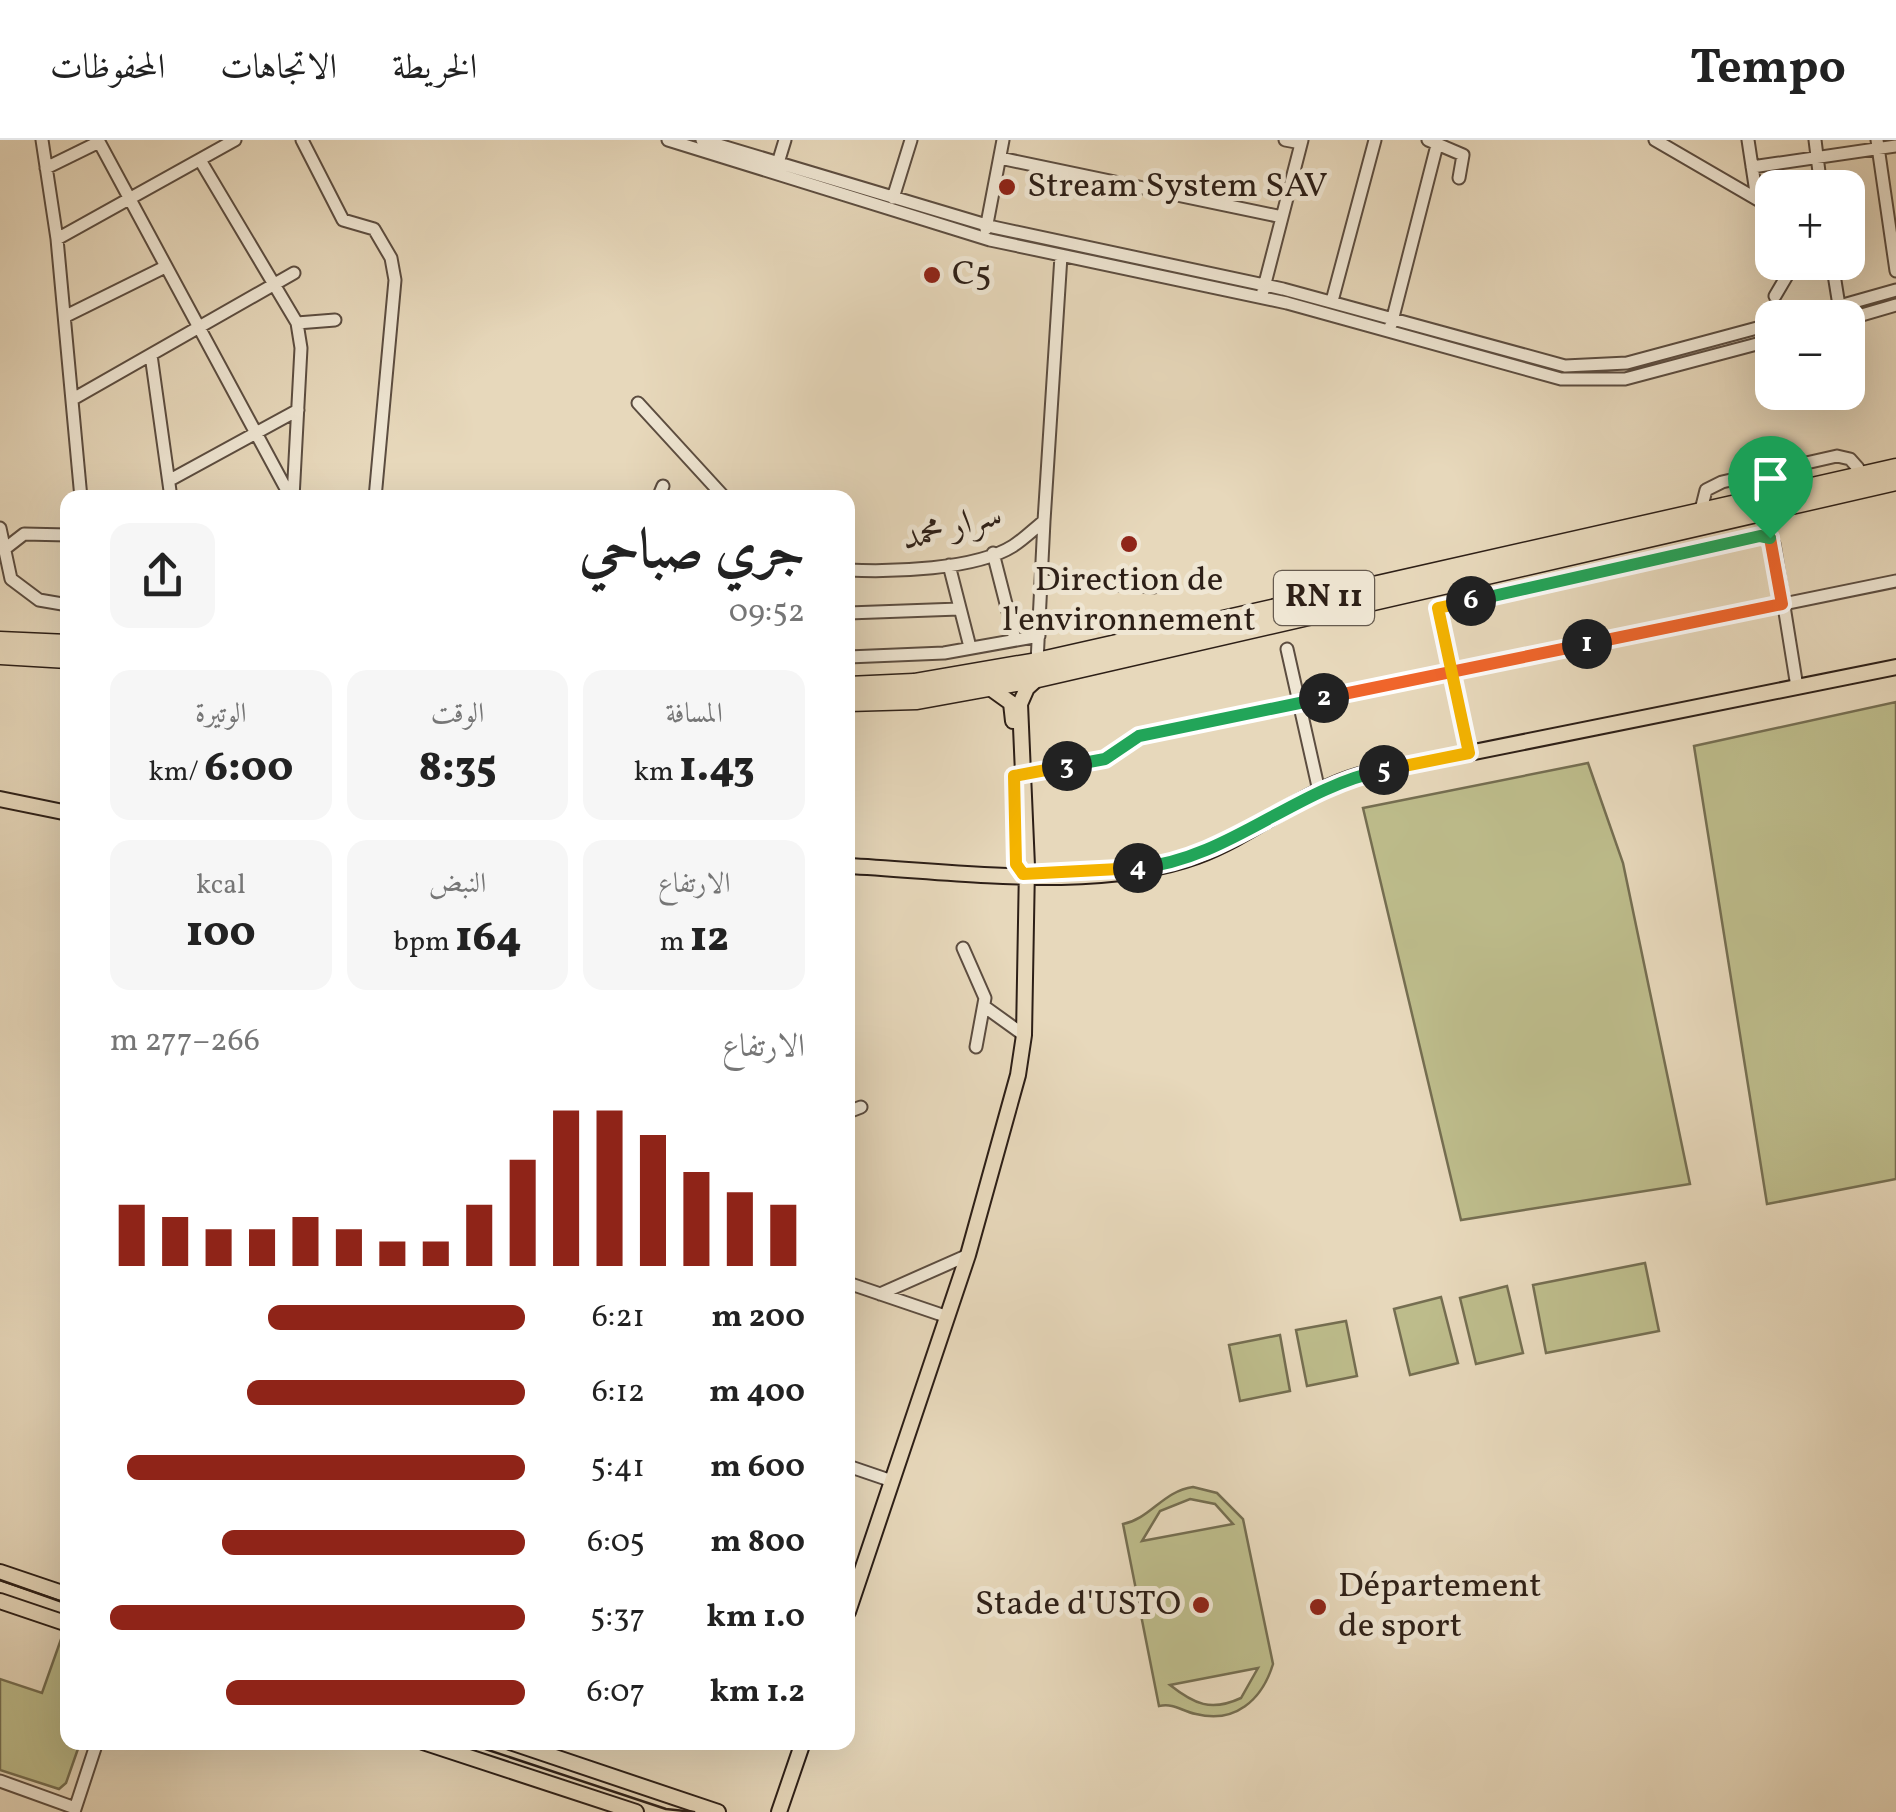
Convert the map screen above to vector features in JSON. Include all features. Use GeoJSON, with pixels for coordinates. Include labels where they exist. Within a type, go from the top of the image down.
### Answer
{"type":"FeatureCollection","features":[{"type":"Feature","properties":{"kind":"highway"},"geometry":{"type":"LineString","coordinates":[[1798,490],[1896,458]]}},
{"type":"Feature","properties":{"kind":"highway","name":"RN 11"},"geometry":{"type":"LineString","coordinates":[[855,702],[917,700],[990,688],[1038,670],[1700,510],[1896,468]]}},
{"type":"Feature","properties":{"kind":"highway","name":"RN 11"},"geometry":{"type":"LineString","coordinates":[[855,686],[1038,670],[1896,481]]}},
{"type":"Feature","properties":{"kind":"highway"},"geometry":{"type":"LineString","coordinates":[[1746,516],[1786,514],[1896,491]]}},
{"type":"Feature","properties":{"kind":"highway"},"geometry":{"type":"LineString","coordinates":[[0,640],[60,644]]}},
{"type":"Feature","properties":{"kind":"highway"},"geometry":{"type":"LineString","coordinates":[[0,655],[60,659]]}},
{"type":"Feature","properties":{"kind":"main road"},"geometry":{"type":"LineString","coordinates":[[855,866],[1090,874],[1182,861],[1221,845],[1319,790],[1360,775],[1896,667]]}},
{"type":"Feature","properties":{"kind":"main road"},"geometry":{"type":"LineString","coordinates":[[855,1591],[921,1385],[948,1317],[1008,1118],[1024,1035],[1023,874],[1016,864],[1020,704],[1038,670]]}},
{"type":"Feature","properties":{"kind":"main road"},"geometry":{"type":"LineString","coordinates":[[990,688],[1005,696],[1013,708],[1018,776]]}},
{"type":"Feature","properties":{"kind":"main road"},"geometry":{"type":"LineString","coordinates":[[0,799],[60,811]]}},
{"type":"Feature","properties":{"kind":"main road"},"geometry":{"type":"LineString","coordinates":[[0,1572],[60,1592]]}},
{"type":"Feature","properties":{"kind":"main road"},"geometry":{"type":"LineString","coordinates":[[0,1600],[60,1621]]}},
{"type":"Feature","properties":{"kind":"main road"},"geometry":{"type":"LineString","coordinates":[[447,1750],[636,1812]]}},
{"type":"Feature","properties":{"kind":"main road"},"geometry":{"type":"LineString","coordinates":[[534,1750],[718,1812]]}},
{"type":"Feature","properties":{"kind":"main road"},"geometry":{"type":"LineString","coordinates":[[778,1812],[800,1750]]}},
{"type":"Feature","properties":{"kind":"street"},"geometry":{"type":"LineString","coordinates":[[42,140],[66,316],[79,490]]}},
{"type":"Feature","properties":{"kind":"street"},"geometry":{"type":"LineString","coordinates":[[57,238],[234,140]]}},
{"type":"Feature","properties":{"kind":"street"},"geometry":{"type":"LineString","coordinates":[[302,140],[343,220],[374,228],[392,258],[395,280],[376,490]]}},
{"type":"Feature","properties":{"kind":"street"},"geometry":{"type":"LineString","coordinates":[[668,140],[1061,256],[1332,301],[1528,372],[1583,382],[1639,376],[1755,345]]}},
{"type":"Feature","properties":{"kind":"street"},"geometry":{"type":"LineString","coordinates":[[702,140],[893,198],[985,232],[1263,291],[1565,366],[1652,358],[1755,329]]}},
{"type":"Feature","properties":{"kind":"street"},"geometry":{"type":"LineString","coordinates":[[778,164],[785,140]]}},
{"type":"Feature","properties":{"kind":"street"},"geometry":{"type":"LineString","coordinates":[[893,198],[911,140]]}},
{"type":"Feature","properties":{"kind":"street"},"geometry":{"type":"LineString","coordinates":[[985,232],[1003,140]]}},
{"type":"Feature","properties":{"kind":"street"},"geometry":{"type":"LineString","coordinates":[[1263,291],[1302,142],[1285,140]]}},
{"type":"Feature","properties":{"kind":"street"},"geometry":{"type":"LineString","coordinates":[[1332,301],[1375,140]]}},
{"type":"Feature","properties":{"kind":"street"},"geometry":{"type":"LineString","coordinates":[[1655,140],[1677,147],[1755,198]]}},
{"type":"Feature","properties":{"kind":"street"},"geometry":{"type":"LineString","coordinates":[[1748,140],[1755,186]]}},
{"type":"Feature","properties":{"kind":"street"},"geometry":{"type":"LineString","coordinates":[[1815,140],[1819,170]]}},
{"type":"Feature","properties":{"kind":"street"},"geometry":{"type":"LineString","coordinates":[[46,168],[98,141],[288,490]]}},
{"type":"Feature","properties":{"kind":"street"},"geometry":{"type":"LineString","coordinates":[[1391,324],[1433,142],[1463,155],[1459,178]]}},
{"type":"Feature","properties":{"kind":"street"},"geometry":{"type":"LineString","coordinates":[[1752,167],[1878,144],[1896,146]]}},
{"type":"Feature","properties":{"kind":"street"},"geometry":{"type":"LineString","coordinates":[[1878,144],[1896,270]]}},
{"type":"Feature","properties":{"kind":"street"},"geometry":{"type":"LineString","coordinates":[[1000,158],[1282,217]]}},
{"type":"Feature","properties":{"kind":"street"},"geometry":{"type":"LineString","coordinates":[[200,160],[297,323],[301,348],[293,490]]}},
{"type":"Feature","properties":{"kind":"street"},"geometry":{"type":"LineString","coordinates":[[1044,521],[1061,256]]}},
{"type":"Feature","properties":{"kind":"street"},"geometry":{"type":"LineString","coordinates":[[66,316],[165,267]]}},
{"type":"Feature","properties":{"kind":"street"},"geometry":{"type":"LineString","coordinates":[[72,399],[294,273]]}},
{"type":"Feature","properties":{"kind":"street"},"geometry":{"type":"LineString","coordinates":[[1775,296],[1784,280]]}},
{"type":"Feature","properties":{"kind":"street"},"geometry":{"type":"LineString","coordinates":[[1865,304],[1896,290]]}},
{"type":"Feature","properties":{"kind":"street"},"geometry":{"type":"LineString","coordinates":[[1865,310],[1896,305]]}},
{"type":"Feature","properties":{"kind":"street"},"geometry":{"type":"LineString","coordinates":[[297,323],[335,320]]}},
{"type":"Feature","properties":{"kind":"street"},"geometry":{"type":"LineString","coordinates":[[152,355],[171,490]]}},
{"type":"Feature","properties":{"kind":"street"},"geometry":{"type":"LineString","coordinates":[[638,403],[718,490]]}},
{"type":"Feature","properties":{"kind":"street"},"geometry":{"type":"LineString","coordinates":[[170,480],[298,410]]}},
{"type":"Feature","properties":{"kind":"street"},"geometry":{"type":"LineString","coordinates":[[1700,510],[1706,490],[1722,482],[1837,456],[1850,459],[1858,468]]}},
{"type":"Feature","properties":{"kind":"street","name":"سرار محمد"},"geometry":{"type":"LineString","coordinates":[[855,570],[899,572],[949,565],[1010,549],[1044,521]]}},
{"type":"Feature","properties":{"kind":"street","name":"سرار محمد"},"geometry":{"type":"LineString","coordinates":[[1038,670],[1044,521]]}},
{"type":"Feature","properties":{"kind":"street"},"geometry":{"type":"LineString","coordinates":[[0,528],[6,548],[5,580],[39,600],[60,604]]}},
{"type":"Feature","properties":{"kind":"street"},"geometry":{"type":"LineString","coordinates":[[6,548],[24,534],[60,535]]}},
{"type":"Feature","properties":{"kind":"street"},"geometry":{"type":"LineString","coordinates":[[1469,753],[1438,608],[1760,536],[1773,542],[1797,687]]}},
{"type":"Feature","properties":{"kind":"street"},"geometry":{"type":"LineString","coordinates":[[993,553],[1015,638]]}},
{"type":"Feature","properties":{"kind":"street"},"geometry":{"type":"LineString","coordinates":[[949,565],[970,647]]}},
{"type":"Feature","properties":{"kind":"street"},"geometry":{"type":"LineString","coordinates":[[1018,776],[1105,759],[1139,736],[1896,580]]}},
{"type":"Feature","properties":{"kind":"street"},"geometry":{"type":"LineString","coordinates":[[1041,581],[1154,586]]}},
{"type":"Feature","properties":{"kind":"street"},"geometry":{"type":"LineString","coordinates":[[855,613],[959,609]]}},
{"type":"Feature","properties":{"kind":"street"},"geometry":{"type":"LineString","coordinates":[[855,657],[920,655],[1038,636]]}},
{"type":"Feature","properties":{"kind":"street"},"geometry":{"type":"LineString","coordinates":[[1287,648],[1319,790]]}},
{"type":"Feature","properties":{"kind":"street"},"geometry":{"type":"LineString","coordinates":[[963,948],[985,1007],[976,1047]]}},
{"type":"Feature","properties":{"kind":"street"},"geometry":{"type":"LineString","coordinates":[[985,1007],[1024,1035]]}},
{"type":"Feature","properties":{"kind":"street"},"geometry":{"type":"LineString","coordinates":[[855,1109],[861,1106]]}},
{"type":"Feature","properties":{"kind":"street"},"geometry":{"type":"LineString","coordinates":[[880,1294],[968,1255]]}},
{"type":"Feature","properties":{"kind":"street"},"geometry":{"type":"LineString","coordinates":[[855,1286],[948,1317]]}},
{"type":"Feature","properties":{"kind":"street"},"geometry":{"type":"LineString","coordinates":[[855,1468],[892,1481]]}},
{"type":"Feature","properties":{"kind":"street"},"geometry":{"type":"LineString","coordinates":[[0,1782],[75,1810],[95,1750]]}},
{"type":"Feature","properties":{"kind":"shaded area"},"geometry":{"type":"Polygon","coordinates":[[[1896,702],[1896,1179],[1767,1204],[1694,746],[1896,702]]]}},
{"type":"Feature","properties":{"kind":"shaded area"},"geometry":{"type":"Polygon","coordinates":[[[1588,763],[1623,863],[1690,1184],[1461,1220],[1363,808],[1588,763]]]}},
{"type":"Feature","properties":{"kind":"shaded area"},"geometry":{"type":"Polygon","coordinates":[[[1645,1263],[1659,1331],[1546,1353],[1533,1285],[1645,1263]]]}},
{"type":"Feature","properties":{"kind":"shaded area"},"geometry":{"type":"Polygon","coordinates":[[[1507,1286],[1523,1353],[1476,1364],[1460,1298],[1507,1286]]]}},
{"type":"Feature","properties":{"kind":"shaded area"},"geometry":{"type":"Polygon","coordinates":[[[1441,1297],[1458,1363],[1410,1375],[1394,1309],[1441,1297]]]}},
{"type":"Feature","properties":{"kind":"shaded area"},"geometry":{"type":"Polygon","coordinates":[[[1346,1321],[1357,1376],[1307,1386],[1296,1330],[1346,1321]]]}},
{"type":"Feature","properties":{"kind":"shaded area"},"geometry":{"type":"Polygon","coordinates":[[[1280,1335],[1290,1391],[1240,1401],[1229,1345],[1280,1335]]]}},
{"type":"Feature","properties":{"kind":"shaded area","name":"Stade d'USTO"},"geometry":{"type":"Polygon","coordinates":[[[1193,1487],[1217,1493],[1243,1519],[1273,1664],[1254,1698],[1235,1712],[1223,1715],[1159,1706],[1123,1524],[1193,1487]],[[1190,1499],[1160,1511],[1142,1541],[1233,1524],[1215,1504],[1190,1499]],[[1258,1668],[1170,1685],[1195,1701],[1221,1705],[1241,1698],[1258,1668]]]}},
{"type":"Feature","properties":{"kind":"shaded area"},"geometry":{"type":"Polygon","coordinates":[[[60,1642],[60,1750],[78,1750],[66,1783],[59,1789],[0,1770],[0,1679],[42,1693],[60,1642]]]}},
{"type":"Feature","properties":{"kind":"tram line"},"geometry":{"type":"LineString","coordinates":[[0,1580],[60,1601]]}},
{"type":"Feature","properties":{"kind":"tram line"},"geometry":{"type":"LineString","coordinates":[[488,1750],[666,1809],[694,1812]]}},
{"type":"Feature","properties":{"kind":"place","name":"Stream System SAV"},"geometry":{"type":"Point","coordinates":[1007,187]}},
{"type":"Feature","properties":{"kind":"place","name":"C5"},"geometry":{"type":"Point","coordinates":[932,275]}},
{"type":"Feature","properties":{"kind":"place","name":"Direction de l'environnement"},"geometry":{"type":"Point","coordinates":[1129,544]}},
{"type":"Feature","properties":{"kind":"place","name":"Stade d'USTO"},"geometry":{"type":"Point","coordinates":[1201,1605]}},
{"type":"Feature","properties":{"kind":"place","name":"Département de sport"},"geometry":{"type":"Point","coordinates":[1318,1607]}},
{"type":"Feature","properties":{"kind":"route"},"geometry":{"type":"LineString","coordinates":[[1770,538],[1760,536],[1438,608],[1452,672],[1469,753],[1340,781],[1221,845],[1182,861],[1090,874],[1023,874],[1016,864],[1014,776],[1105,759],[1139,736],[1220,720],[1452,672],[1782,604],[1770,538]]}}]}
